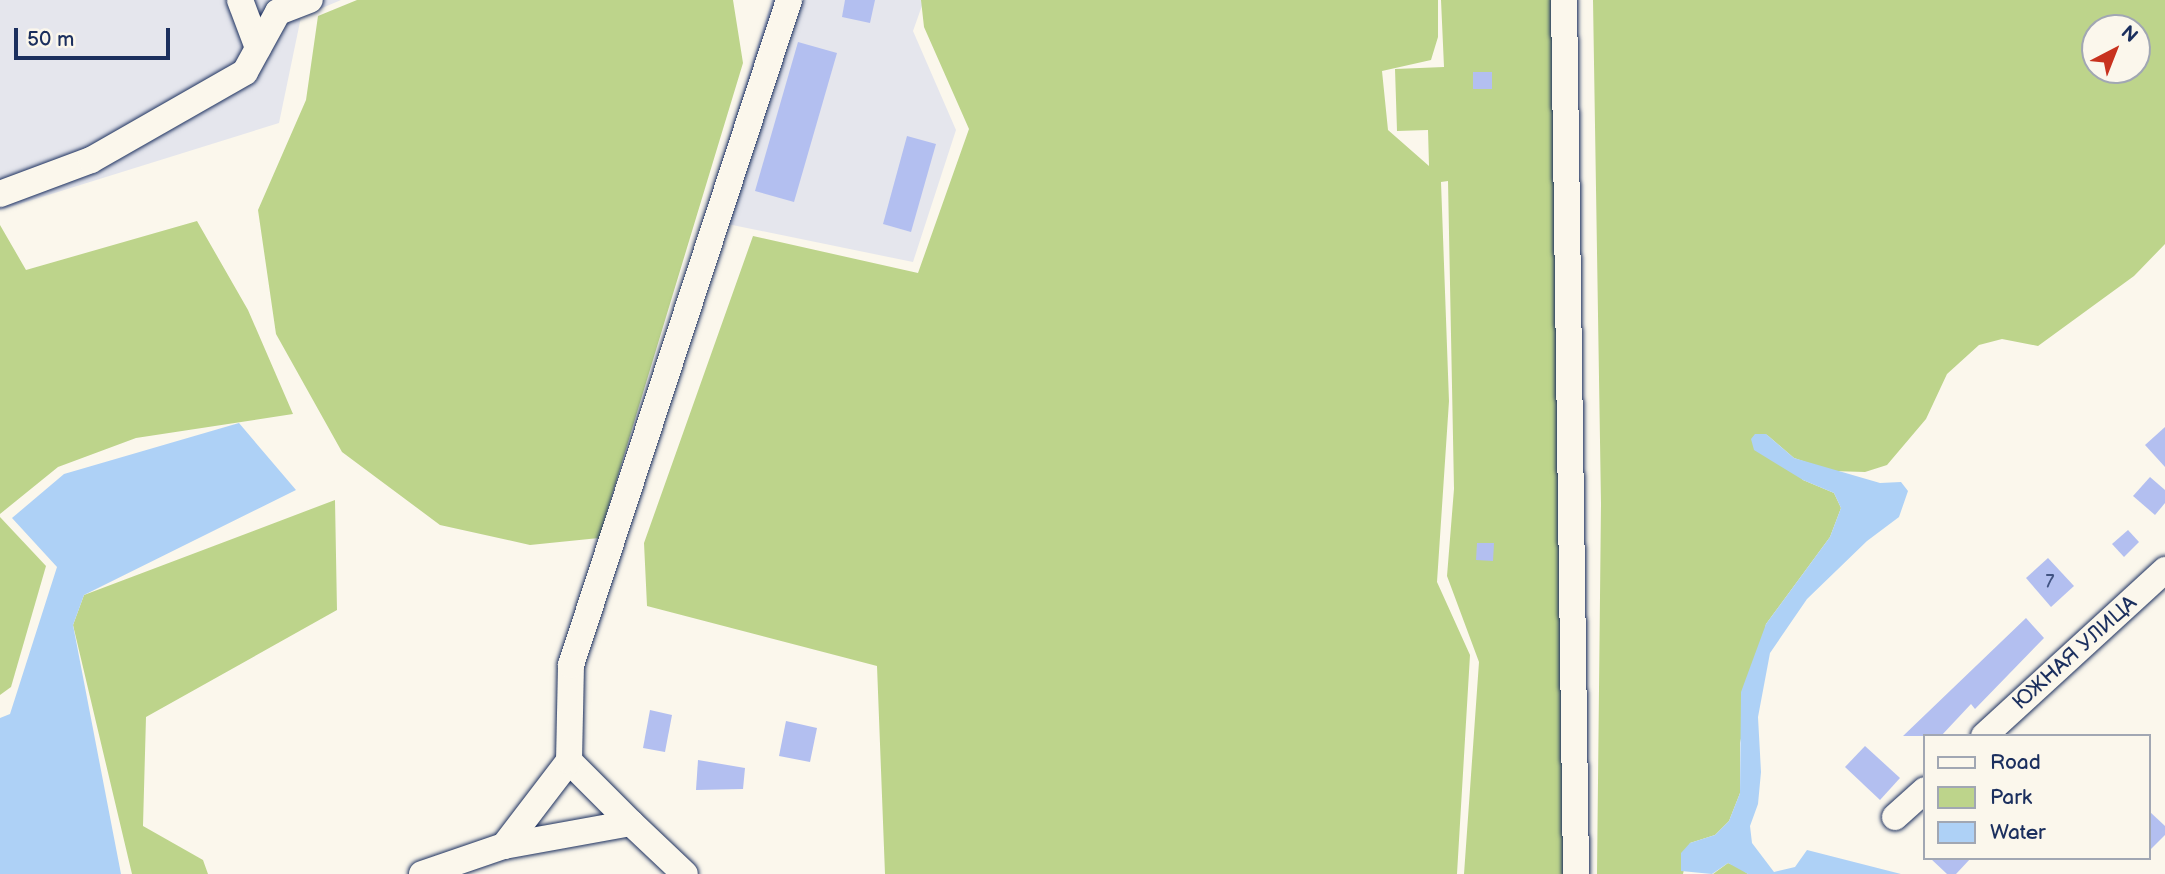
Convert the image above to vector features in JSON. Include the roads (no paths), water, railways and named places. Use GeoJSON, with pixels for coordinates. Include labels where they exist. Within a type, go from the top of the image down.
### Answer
{"type":"FeatureCollection","features":[{"type":"Feature","properties":{"kind":"street"},"geometry":{"type":"LineString","coordinates":[[240,0],[258,48]]}},
{"type":"Feature","properties":{"kind":"street"},"geometry":{"type":"LineString","coordinates":[[0,194],[91,160],[244,72],[278,12],[310,0]]}},
{"type":"Feature","properties":{"kind":"street"},"geometry":{"type":"LineString","coordinates":[[504,846],[569,761],[571,665],[789,0]]}},
{"type":"Feature","properties":{"kind":"street"},"geometry":{"type":"LineString","coordinates":[[1564,0],[1576,874]]}},
{"type":"Feature","properties":{"kind":"street","name":"ЮЖНАЯ УЛИЦА"},"geometry":{"type":"LineString","coordinates":[[1986,734],[2165,570]]}},
{"type":"Feature","properties":{"kind":"street"},"geometry":{"type":"LineString","coordinates":[[569,761],[685,874]]}},
{"type":"Feature","properties":{"kind":"street"},"geometry":{"type":"LineString","coordinates":[[1895,817],[1924,791]]}},
{"type":"Feature","properties":{"kind":"street"},"geometry":{"type":"LineString","coordinates":[[422,874],[504,846],[631,822]]}},
{"type":"Feature","properties":{"kind":"water"},"geometry":{"type":"Polygon","coordinates":[[[239,423],[296,490],[84,595],[73,625],[121,874],[0,874],[0,718],[10,714],[57,567],[12,518],[64,474],[239,423]]]}},
{"type":"Feature","properties":{"kind":"water"},"geometry":{"type":"Polygon","coordinates":[[[1755,434],[1766,434],[1794,458],[1880,483],[1901,482],[1908,491],[1899,517],[1867,541],[1807,599],[1770,653],[1758,717],[1761,772],[1758,804],[1750,826],[1752,843],[1774,872],[1795,867],[1807,850],[1901,874],[1748,874],[1728,863],[1712,874],[1681,871],[1681,853],[1690,843],[1715,835],[1729,821],[1740,793],[1741,692],[1766,624],[1830,537],[1841,508],[1834,493],[1803,480],[1754,450],[1751,439],[1755,434]]]}}]}
